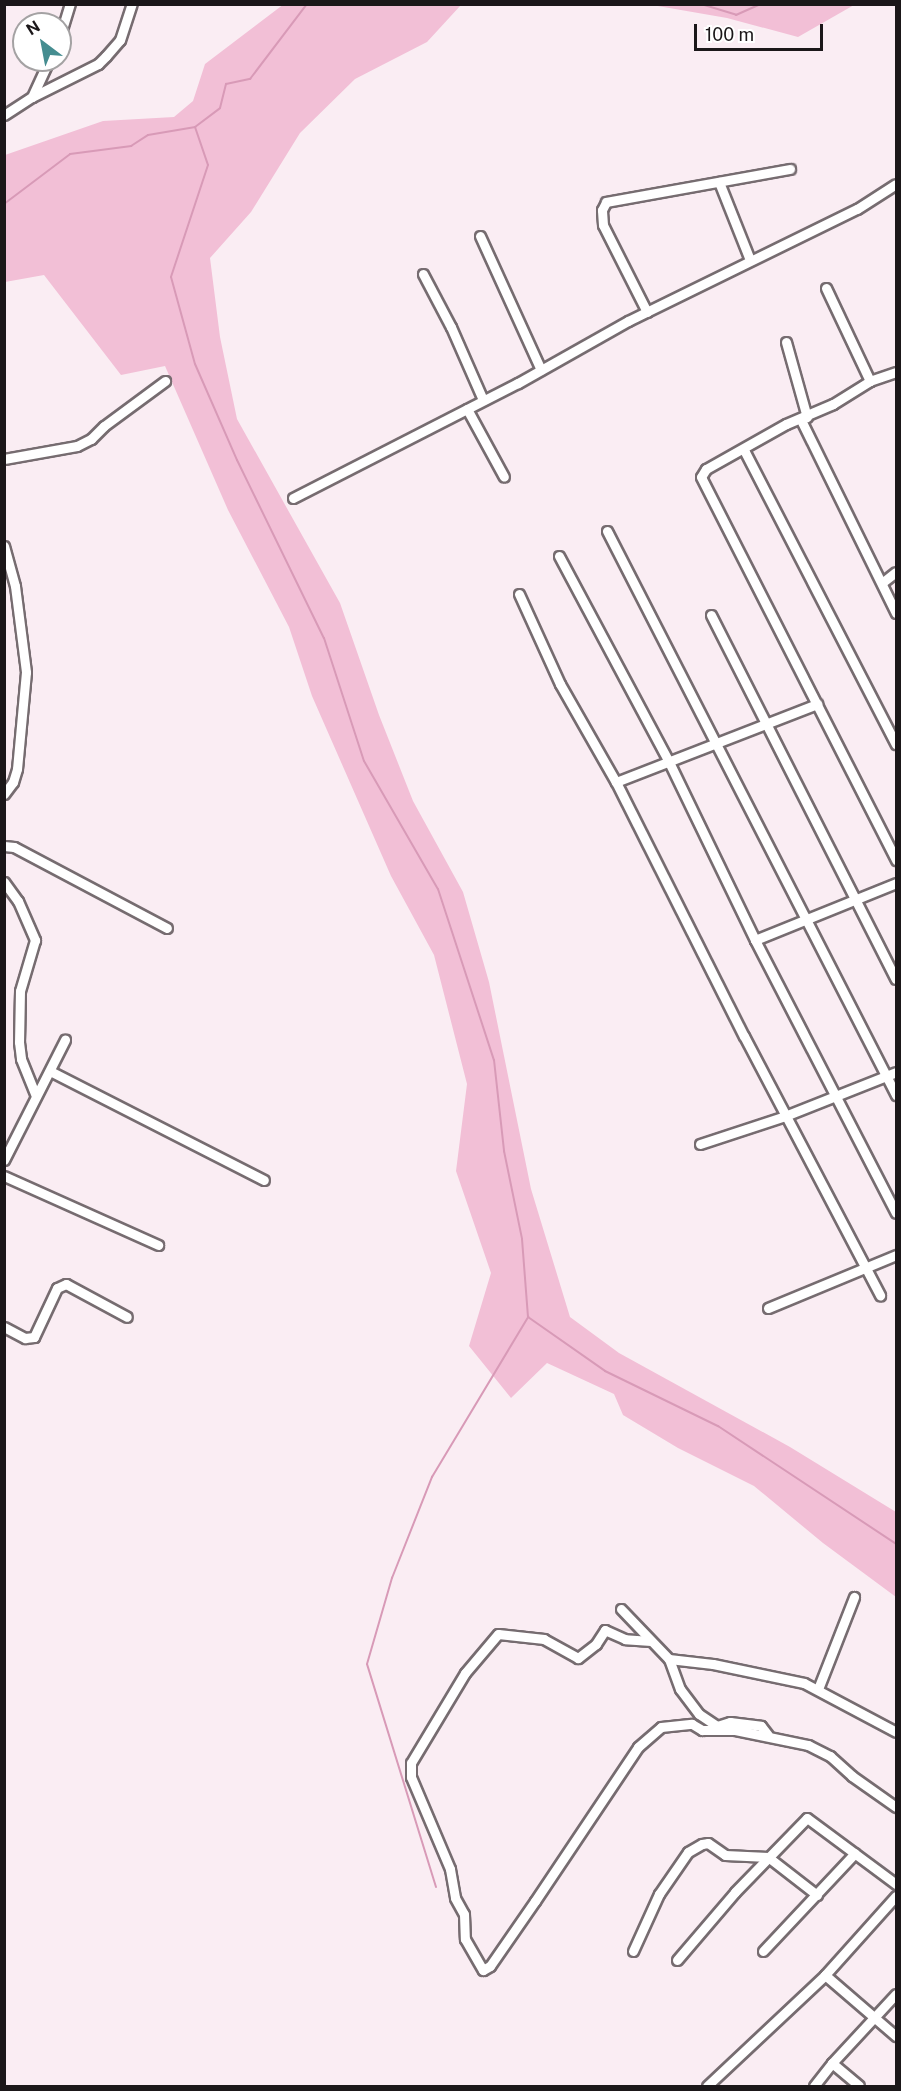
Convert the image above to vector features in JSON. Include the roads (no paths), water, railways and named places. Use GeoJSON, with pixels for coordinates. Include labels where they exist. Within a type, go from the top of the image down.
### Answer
{"type":"FeatureCollection","features":[{"type":"Feature","properties":{"kind":"street"},"geometry":{"type":"LineString","coordinates":[[4,116],[32,97],[98,64],[106,57],[120,40],[132,4]]}},
{"type":"Feature","properties":{"kind":"street"},"geometry":{"type":"LineString","coordinates":[[32,97],[43,72]]}},
{"type":"Feature","properties":{"kind":"street"},"geometry":{"type":"LineString","coordinates":[[647,312],[603,225],[602,210],[606,202],[790,169]]}},
{"type":"Feature","properties":{"kind":"street"},"geometry":{"type":"LineString","coordinates":[[718,182],[750,260]]}},
{"type":"Feature","properties":{"kind":"street"},"geometry":{"type":"LineString","coordinates":[[293,498],[542,370],[647,312],[857,209],[897,184]]}},
{"type":"Feature","properties":{"kind":"street"},"geometry":{"type":"LineString","coordinates":[[480,236],[542,370]]}},
{"type":"Feature","properties":{"kind":"street"},"geometry":{"type":"LineString","coordinates":[[423,274],[451,327],[483,400]]}},
{"type":"Feature","properties":{"kind":"street"},"geometry":{"type":"LineString","coordinates":[[826,288],[870,381]]}},
{"type":"Feature","properties":{"kind":"street"},"geometry":{"type":"LineString","coordinates":[[786,342],[804,418],[897,613]]}},
{"type":"Feature","properties":{"kind":"street"},"geometry":{"type":"LineString","coordinates":[[897,372],[870,381],[804,418],[786,424],[701,473],[701,482],[897,860]]}},
{"type":"Feature","properties":{"kind":"street"},"geometry":{"type":"LineString","coordinates":[[4,459],[77,446],[91,439],[104,426],[165,381]]}},
{"type":"Feature","properties":{"kind":"street"},"geometry":{"type":"LineString","coordinates":[[467,409],[504,477]]}},
{"type":"Feature","properties":{"kind":"street"},"geometry":{"type":"LineString","coordinates":[[744,450],[897,744]]}},
{"type":"Feature","properties":{"kind":"street"},"geometry":{"type":"LineString","coordinates":[[607,531],[897,1095]]}},
{"type":"Feature","properties":{"kind":"street"},"geometry":{"type":"LineString","coordinates":[[4,546],[15,586],[27,672],[17,769],[13,782],[4,794]]}},
{"type":"Feature","properties":{"kind":"street"},"geometry":{"type":"LineString","coordinates":[[559,556],[669,762],[755,940],[897,1213]]}},
{"type":"Feature","properties":{"kind":"street"},"geometry":{"type":"LineString","coordinates":[[883,582],[897,572]]}},
{"type":"Feature","properties":{"kind":"street"},"geometry":{"type":"LineString","coordinates":[[519,594],[560,684],[616,782],[785,1116],[879,1295]]}},
{"type":"Feature","properties":{"kind":"street"},"geometry":{"type":"LineString","coordinates":[[711,615],[897,979]]}},
{"type":"Feature","properties":{"kind":"street"},"geometry":{"type":"LineString","coordinates":[[616,782],[817,704]]}},
{"type":"Feature","properties":{"kind":"street"},"geometry":{"type":"LineString","coordinates":[[4,846],[14,847],[167,928]]}},
{"type":"Feature","properties":{"kind":"street"},"geometry":{"type":"LineString","coordinates":[[4,882],[18,901],[35,940],[20,991],[18,1016],[19,1052],[36,1096]]}},
{"type":"Feature","properties":{"kind":"street"},"geometry":{"type":"LineString","coordinates":[[755,940],[897,883]]}},
{"type":"Feature","properties":{"kind":"street"},"geometry":{"type":"LineString","coordinates":[[4,1160],[65,1040]]}},
{"type":"Feature","properties":{"kind":"street"},"geometry":{"type":"LineString","coordinates":[[50,1071],[264,1180]]}},
{"type":"Feature","properties":{"kind":"street"},"geometry":{"type":"LineString","coordinates":[[700,1144],[785,1116],[897,1072]]}},
{"type":"Feature","properties":{"kind":"street"},"geometry":{"type":"LineString","coordinates":[[4,1176],[158,1245]]}},
{"type":"Feature","properties":{"kind":"street"},"geometry":{"type":"LineString","coordinates":[[768,1308],[864,1266],[897,1255]]}},
{"type":"Feature","properties":{"kind":"street"},"geometry":{"type":"LineString","coordinates":[[4,1327],[25,1338],[34,1337],[57,1288],[66,1284],[127,1317]]}},
{"type":"Feature","properties":{"kind":"street"},"geometry":{"type":"LineString","coordinates":[[818,1689],[854,1597]]}},
{"type":"Feature","properties":{"kind":"street"},"geometry":{"type":"LineString","coordinates":[[621,1609],[669,1659],[683,1695],[709,1722],[717,1725],[730,1722],[761,1726],[768,1735]]}},
{"type":"Feature","properties":{"kind":"street"},"geometry":{"type":"LineString","coordinates":[[651,1641],[625,1639],[605,1630],[596,1644],[578,1658],[544,1639],[498,1634],[465,1673],[411,1763],[411,1777],[450,1869],[455,1898],[464,1914],[466,1941],[483,1970],[490,1966],[638,1747],[661,1727],[692,1725],[702,1730],[735,1730],[808,1745],[830,1756],[852,1776],[897,1807]]}},
{"type":"Feature","properties":{"kind":"street"},"geometry":{"type":"LineString","coordinates":[[669,1659],[775,1675],[818,1689],[897,1732]]}},
{"type":"Feature","properties":{"kind":"street"},"geometry":{"type":"LineString","coordinates":[[677,1960],[735,1892],[808,1818],[897,1884]]}},
{"type":"Feature","properties":{"kind":"street"},"geometry":{"type":"LineString","coordinates":[[633,1951],[658,1894],[693,1848],[708,1843],[725,1855],[768,1857],[817,1895]]}},
{"type":"Feature","properties":{"kind":"street"},"geometry":{"type":"LineString","coordinates":[[763,1951],[855,1853]]}},
{"type":"Feature","properties":{"kind":"street"},"geometry":{"type":"LineString","coordinates":[[707,2086],[825,1975],[897,1896]]}},
{"type":"Feature","properties":{"kind":"street"},"geometry":{"type":"LineString","coordinates":[[825,1975],[897,2036]]}},
{"type":"Feature","properties":{"kind":"street"},"geometry":{"type":"LineString","coordinates":[[814,2086],[832,2063],[897,1994]]}},
{"type":"Feature","properties":{"kind":"street"},"geometry":{"type":"LineString","coordinates":[[832,2063],[859,2086]]}},
{"type":"Feature","properties":{"kind":"waterway"},"geometry":{"type":"LineString","coordinates":[[4,204],[70,154],[131,146],[148,135],[195,127],[220,108],[226,84],[250,79],[307,4]]}},
{"type":"Feature","properties":{"kind":"waterway"},"geometry":{"type":"LineString","coordinates":[[701,4],[736,15],[761,4]]}},
{"type":"Feature","properties":{"kind":"waterway"},"geometry":{"type":"LineString","coordinates":[[195,127],[208,165],[171,277],[195,364],[237,460],[324,638],[364,761],[438,889],[494,1060],[504,1151],[522,1239],[528,1317],[605,1371],[718,1426],[896,1544]]}},
{"type":"Feature","properties":{"kind":"waterway"},"geometry":{"type":"LineString","coordinates":[[436,1887],[367,1664],[392,1578],[432,1477],[528,1317]]}}]}
